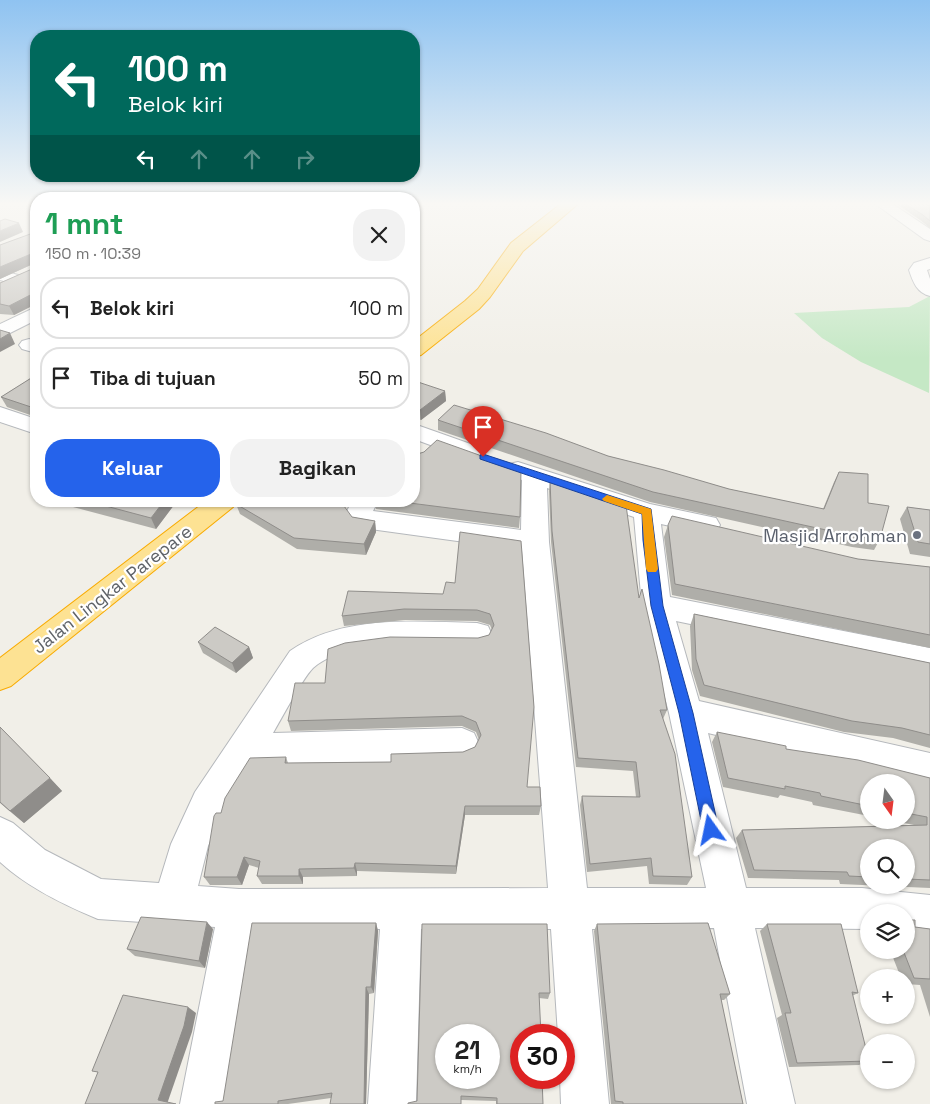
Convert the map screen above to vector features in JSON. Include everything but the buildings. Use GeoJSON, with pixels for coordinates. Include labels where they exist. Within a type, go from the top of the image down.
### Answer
{"type":"FeatureCollection","features":[{"type":"Feature","properties":{"kind":"highway"},"geometry":{"type":"LineString","coordinates":[[420,346],[472,305],[484,293],[512,255]]}},
{"type":"Feature","properties":{"kind":"highway","name":"Jalan Lingkar Parepare"},"geometry":{"type":"LineString","coordinates":[[0,676],[216,507]]}},
{"type":"Feature","properties":{"kind":"street"},"geometry":{"type":"LineString","coordinates":[[930,263],[920,266],[918,270],[922,284],[930,291]]}},
{"type":"Feature","properties":{"kind":"street"},"geometry":{"type":"LineString","coordinates":[[5,281],[30,272]]}},
{"type":"Feature","properties":{"kind":"street"},"geometry":{"type":"LineString","coordinates":[[5,281],[30,284]]}},
{"type":"Feature","properties":{"kind":"street"},"geometry":{"type":"LineString","coordinates":[[0,332],[30,316]]}},
{"type":"Feature","properties":{"kind":"street"},"geometry":{"type":"LineString","coordinates":[[0,414],[30,425]]}},
{"type":"Feature","properties":{"kind":"street"},"geometry":{"type":"LineString","coordinates":[[423,435],[534,475],[648,512],[730,530]]}},
{"type":"Feature","properties":{"kind":"street"},"geometry":{"type":"LineString","coordinates":[[534,475],[535,542],[553,722],[568,908],[574,955],[585,1104]]}},
{"type":"Feature","properties":{"kind":"street"},"geometry":{"type":"LineString","coordinates":[[362,507],[360,513],[363,519],[535,542]]}},
{"type":"Feature","properties":{"kind":"street"},"geometry":{"type":"LineString","coordinates":[[648,512],[648,540],[657,606],[686,713],[731,910],[771,1104]]}},
{"type":"Feature","properties":{"kind":"street"},"geometry":{"type":"LineString","coordinates":[[657,606],[930,661]]}},
{"type":"Feature","properties":{"kind":"street"},"geometry":{"type":"LineString","coordinates":[[173,904],[190,844],[208,805],[301,660],[320,647],[340,642],[399,636],[477,635]]}},
{"type":"Feature","properties":{"kind":"street"},"geometry":{"type":"LineString","coordinates":[[686,713],[930,770]]}},
{"type":"Feature","properties":{"kind":"street"},"geometry":{"type":"LineString","coordinates":[[244,750],[462,744]]}},
{"type":"Feature","properties":{"kind":"street"},"geometry":{"type":"LineString","coordinates":[[0,836],[31,864],[98,899],[240,909],[568,908],[731,910],[860,908]]}},
{"type":"Feature","properties":{"kind":"street"},"geometry":{"type":"LineString","coordinates":[[204,1104],[240,909]]}},
{"type":"Feature","properties":{"kind":"street"},"geometry":{"type":"LineString","coordinates":[[392,1104],[402,909]]}},
{"type":"Feature","properties":{"kind":"street"},"geometry":{"type":"LineString","coordinates":[[915,914],[930,915]]}},
{"type":"Feature","properties":{"kind":"green space"},"geometry":{"type":"Polygon","coordinates":[[[930,296],[929,393],[861,362],[822,338],[794,313],[909,307],[930,296]]]}},
{"type":"Feature","properties":{"kind":"slow traffic"},"geometry":{"type":"LineString","coordinates":[[607,499],[648,512],[648,540],[652,569]]}},
{"type":"Feature","properties":{"kind":"place","name":"Masjid Arrohman"},"geometry":{"type":"Point","coordinates":[917,535]}},
{"type":"Feature","properties":{"kind":"route"},"geometry":{"type":"LineString","coordinates":[[483,457],[648,512],[648,540],[657,606],[686,713],[711,830]]}}]}
